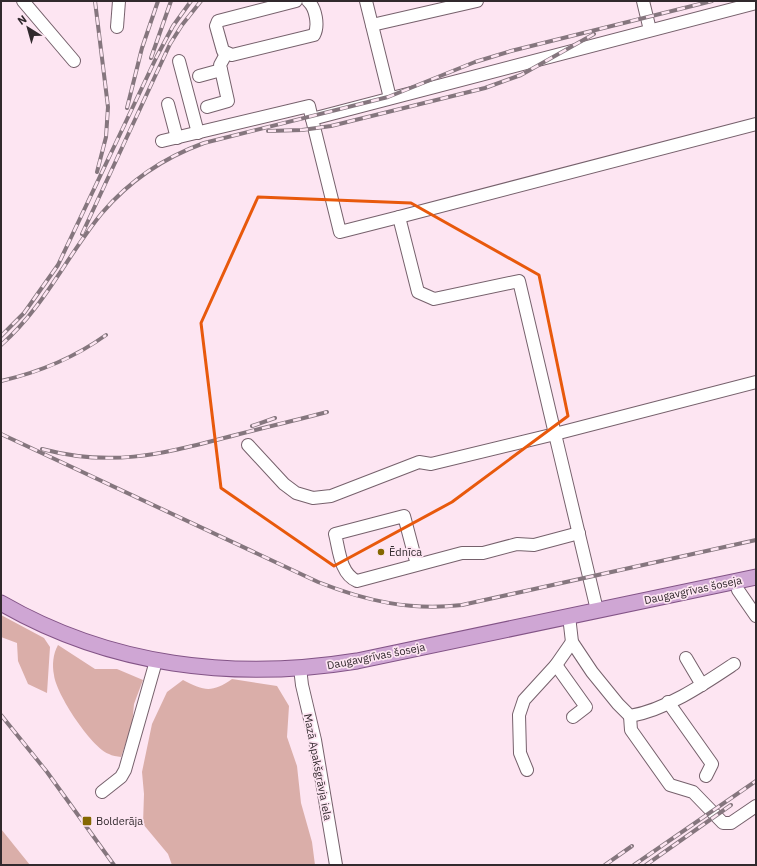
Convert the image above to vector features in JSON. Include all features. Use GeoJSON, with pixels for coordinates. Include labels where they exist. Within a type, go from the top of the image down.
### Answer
{"type":"FeatureCollection","features":[{"type":"Feature","properties":{"kind":"main road","name":"Daugavgrīvas šoseja"},"geometry":{"type":"LineString","coordinates":[[1,602],[40,623],[97,646],[156,661],[218,669],[252,670],[300,668],[357,661],[756,577]]}},
{"type":"Feature","properties":{"kind":"street"},"geometry":{"type":"LineString","coordinates":[[23,1],[74,61]]}},
{"type":"Feature","properties":{"kind":"street"},"geometry":{"type":"LineString","coordinates":[[118,27],[119,1]]}},
{"type":"Feature","properties":{"kind":"street"},"geometry":{"type":"LineString","coordinates":[[296,1],[218,21],[216,26],[222,48],[226,54],[232,55],[326,31]]}},
{"type":"Feature","properties":{"kind":"street"},"geometry":{"type":"LineString","coordinates":[[308,1],[312,6],[317,26],[314,35]]}},
{"type":"Feature","properties":{"kind":"street"},"geometry":{"type":"LineString","coordinates":[[366,1],[390,98]]}},
{"type":"Feature","properties":{"kind":"street"},"geometry":{"type":"LineString","coordinates":[[372,25],[477,1]]}},
{"type":"Feature","properties":{"kind":"street"},"geometry":{"type":"LineString","coordinates":[[643,1],[650,30]]}},
{"type":"Feature","properties":{"kind":"street"},"geometry":{"type":"LineString","coordinates":[[312,119],[650,30],[724,6],[756,2]]}},
{"type":"Feature","properties":{"kind":"street"},"geometry":{"type":"LineString","coordinates":[[207,107],[228,101],[221,70],[221,61],[226,54]]}},
{"type":"Feature","properties":{"kind":"street"},"geometry":{"type":"LineString","coordinates":[[180,61],[198,133]]}},
{"type":"Feature","properties":{"kind":"street"},"geometry":{"type":"LineString","coordinates":[[199,76],[221,70]]}},
{"type":"Feature","properties":{"kind":"street"},"geometry":{"type":"LineString","coordinates":[[168,104],[177,138]]}},
{"type":"Feature","properties":{"kind":"street"},"geometry":{"type":"LineString","coordinates":[[162,141],[309,106],[340,232],[756,124]]}},
{"type":"Feature","properties":{"kind":"street"},"geometry":{"type":"LineString","coordinates":[[399,217],[418,292],[434,299],[519,280],[597,610]]}},
{"type":"Feature","properties":{"kind":"street"},"geometry":{"type":"LineString","coordinates":[[248,445],[284,484],[296,493],[313,498],[331,496],[420,462],[432,464],[756,382]]}},
{"type":"Feature","properties":{"kind":"street"},"geometry":{"type":"LineString","coordinates":[[417,565],[404,516],[335,534],[344,570],[350,578],[357,580],[417,565],[462,553],[483,553],[518,544],[534,545],[579,534]]}},
{"type":"Feature","properties":{"kind":"street"},"geometry":{"type":"LineString","coordinates":[[736,581],[738,590],[756,616]]}},
{"type":"Feature","properties":{"kind":"street"},"geometry":{"type":"LineString","coordinates":[[569,616],[572,642],[618,704],[630,716],[631,730],[670,785],[693,792],[723,823],[731,823],[756,806]]}},
{"type":"Feature","properties":{"kind":"street"},"geometry":{"type":"LineString","coordinates":[[527,770],[520,753],[519,715],[524,700],[556,665],[572,642]]}},
{"type":"Feature","properties":{"kind":"street"},"geometry":{"type":"LineString","coordinates":[[686,658],[702,685]]}},
{"type":"Feature","properties":{"kind":"street"},"geometry":{"type":"LineString","coordinates":[[102,792],[121,777],[125,770],[156,661]]}},
{"type":"Feature","properties":{"kind":"street"},"geometry":{"type":"LineString","coordinates":[[630,716],[646,714],[702,685],[734,664]]}},
{"type":"Feature","properties":{"kind":"street"},"geometry":{"type":"LineString","coordinates":[[556,665],[586,707],[573,717]]}},
{"type":"Feature","properties":{"kind":"street","name":"Mazā Apakšgrāvja iela"},"geometry":{"type":"LineString","coordinates":[[300,668],[302,685],[315,740],[336,865]]}},
{"type":"Feature","properties":{"kind":"street"},"geometry":{"type":"LineString","coordinates":[[668,702],[712,764],[706,776]]}},
{"type":"Feature","properties":{"kind":"highlighted area"},"geometry":{"type":"Polygon","coordinates":[[[258,197],[411,203],[539,275],[568,416],[452,502],[334,566],[221,488],[201,323],[258,197]]]}},
{"type":"Feature","properties":{"kind":"shaded area"},"geometry":{"type":"Polygon","coordinates":[[[1,615],[44,638],[50,647],[47,693],[28,684],[18,661],[17,643],[1,637],[1,615]]]}},
{"type":"Feature","properties":{"kind":"shaded area"},"geometry":{"type":"Polygon","coordinates":[[[58,645],[95,669],[117,669],[143,680],[134,704],[132,725],[121,757],[110,755],[93,741],[84,731],[61,694],[56,684],[53,671],[54,656],[58,645]]]}},
{"type":"Feature","properties":{"kind":"shaded area"},"geometry":{"type":"Polygon","coordinates":[[[232,679],[277,686],[289,706],[287,737],[297,766],[301,803],[312,842],[315,865],[172,865],[168,854],[143,824],[144,794],[142,772],[152,724],[167,692],[183,680],[208,689],[219,687],[232,679]]]}},
{"type":"Feature","properties":{"kind":"shaded area"},"geometry":{"type":"Polygon","coordinates":[[[1,829],[30,865],[1,865],[1,829]]]}},
{"type":"Feature","properties":{"kind":"railway"},"geometry":{"type":"LineString","coordinates":[[95,1],[108,107],[106,137],[97,172]]}},
{"type":"Feature","properties":{"kind":"railway"},"geometry":{"type":"LineString","coordinates":[[127,108],[142,48],[158,1]]}},
{"type":"Feature","properties":{"kind":"railway"},"geometry":{"type":"LineString","coordinates":[[151,58],[171,1]]}},
{"type":"Feature","properties":{"kind":"railway"},"geometry":{"type":"LineString","coordinates":[[1,336],[24,313],[58,265],[157,56],[173,26],[191,1]]}},
{"type":"Feature","properties":{"kind":"railway"},"geometry":{"type":"LineString","coordinates":[[82,234],[170,44],[182,25],[201,1]]}},
{"type":"Feature","properties":{"kind":"railway"},"geometry":{"type":"LineString","coordinates":[[1,345],[43,298],[89,230],[113,201],[148,171],[189,149],[204,143],[388,97],[475,62],[511,51],[712,1]]}},
{"type":"Feature","properties":{"kind":"railway"},"geometry":{"type":"LineString","coordinates":[[268,131],[302,130],[331,126],[485,88],[521,75],[594,34]]}},
{"type":"Feature","properties":{"kind":"railway"},"geometry":{"type":"LineString","coordinates":[[1,381],[43,369],[82,351],[106,335]]}},
{"type":"Feature","properties":{"kind":"railway"},"geometry":{"type":"LineString","coordinates":[[42,449],[90,457],[134,457],[200,444],[327,412]]}},
{"type":"Feature","properties":{"kind":"railway"},"geometry":{"type":"LineString","coordinates":[[252,426],[275,418]]}},
{"type":"Feature","properties":{"kind":"railway"},"geometry":{"type":"LineString","coordinates":[[1,434],[318,582],[336,589],[388,603],[424,607],[462,605],[756,540]]}},
{"type":"Feature","properties":{"kind":"railway"},"geometry":{"type":"LineString","coordinates":[[1,715],[47,772],[114,865]]}},
{"type":"Feature","properties":{"kind":"railway"},"geometry":{"type":"LineString","coordinates":[[634,865],[756,781]]}},
{"type":"Feature","properties":{"kind":"railway"},"geometry":{"type":"LineString","coordinates":[[646,865],[731,805]]}},
{"type":"Feature","properties":{"kind":"railway"},"geometry":{"type":"LineString","coordinates":[[605,865],[632,846]]}},
{"type":"Feature","properties":{"kind":"place","name":"Ēdnīca"},"geometry":{"type":"Point","coordinates":[381,552]}},
{"type":"Feature","properties":{"kind":"place","name":"Bolderāja"},"geometry":{"type":"Point","coordinates":[87,821]}}]}
